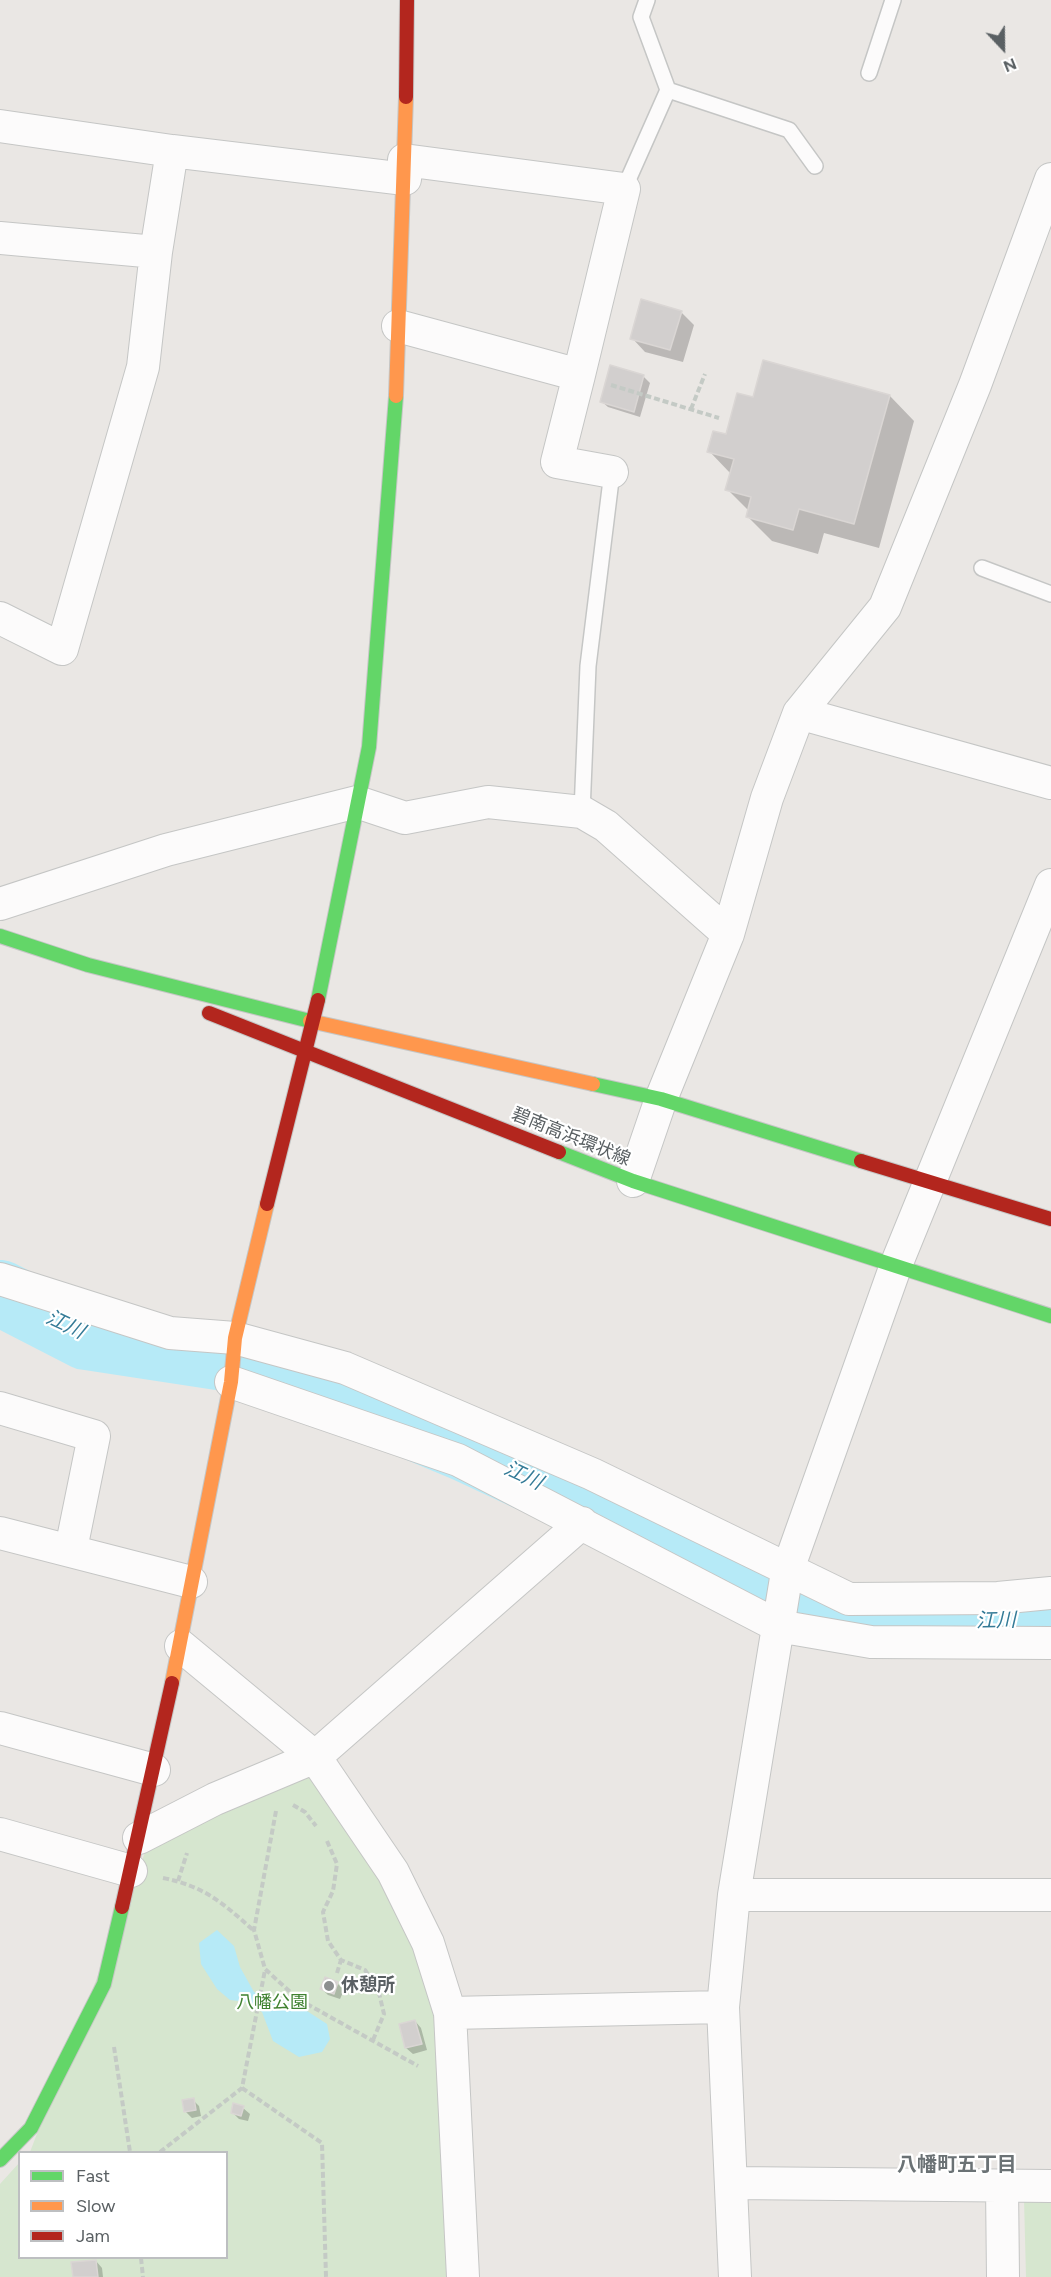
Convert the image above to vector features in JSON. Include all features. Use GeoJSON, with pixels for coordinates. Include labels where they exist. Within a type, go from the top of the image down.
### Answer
{"type":"FeatureCollection","features":[{"type":"Feature","properties":{"kind":"street"},"geometry":{"type":"LineString","coordinates":[[0,2160],[31,2128],[104,1984],[181,1646],[191,1582],[231,1380],[235,1339],[304,1051],[313,1022],[369,747],[394,435],[404,169],[407,0]]}},
{"type":"Feature","properties":{"kind":"street"},"geometry":{"type":"LineString","coordinates":[[0,126],[172,151],[624,189],[557,462],[612,472]]}},
{"type":"Feature","properties":{"kind":"street"},"geometry":{"type":"LineString","coordinates":[[0,618],[62,649],[142,368],[156,252],[172,151]]}},
{"type":"Feature","properties":{"kind":"street"},"geometry":{"type":"LineString","coordinates":[[633,1181],[661,1099],[728,934],[767,798],[799,713],[885,607],[975,385],[1051,179]]}},
{"type":"Feature","properties":{"kind":"street"},"geometry":{"type":"LineString","coordinates":[[0,238],[156,252]]}},
{"type":"Feature","properties":{"kind":"street"},"geometry":{"type":"LineString","coordinates":[[398,326],[579,375]]}},
{"type":"Feature","properties":{"kind":"street"},"geometry":{"type":"LineString","coordinates":[[799,713],[1051,783]]}},
{"type":"Feature","properties":{"kind":"street"},"geometry":{"type":"LineString","coordinates":[[0,904],[166,850],[357,802],[405,818],[488,802],[582,812],[606,826],[728,934]]}},
{"type":"Feature","properties":{"kind":"street"},"geometry":{"type":"LineString","coordinates":[[735,2277],[733,2183],[723,2007],[734,1895],[788,1570],[896,1265],[933,1180],[1051,885]]}},
{"type":"Feature","properties":{"kind":"street","name":"碧南高浜環状線"},"geometry":{"type":"LineString","coordinates":[[0,936],[88,965],[633,1181],[1051,1316]]}},
{"type":"Feature","properties":{"kind":"street","name":"碧南高浜環状線"},"geometry":{"type":"LineString","coordinates":[[88,965],[313,1022],[661,1099],[787,1140],[933,1180],[1051,1219]]}},
{"type":"Feature","properties":{"kind":"street"},"geometry":{"type":"LineString","coordinates":[[0,1279],[170,1333],[235,1339],[345,1368],[592,1474],[849,1599],[998,1598],[1051,1593]]}},
{"type":"Feature","properties":{"kind":"street"},"geometry":{"type":"LineString","coordinates":[[231,1380],[458,1460],[778,1625],[871,1642],[1051,1643]]}},
{"type":"Feature","properties":{"kind":"street"},"geometry":{"type":"LineString","coordinates":[[0,1408],[94,1436],[71,1549]]}},
{"type":"Feature","properties":{"kind":"street"},"geometry":{"type":"LineString","coordinates":[[138,1838],[215,1799],[282,1783],[315,1757],[582,1523]]}},
{"type":"Feature","properties":{"kind":"street"},"geometry":{"type":"LineString","coordinates":[[0,1533],[71,1549],[191,1582]]}},
{"type":"Feature","properties":{"kind":"street"},"geometry":{"type":"LineString","coordinates":[[181,1646],[315,1757],[393,1872],[428,1943],[450,2013],[463,2277]]}},
{"type":"Feature","properties":{"kind":"street"},"geometry":{"type":"LineString","coordinates":[[0,1728],[153,1770]]}},
{"type":"Feature","properties":{"kind":"street"},"geometry":{"type":"LineString","coordinates":[[0,1834],[131,1871]]}},
{"type":"Feature","properties":{"kind":"street"},"geometry":{"type":"LineString","coordinates":[[734,1895],[1051,1895]]}},
{"type":"Feature","properties":{"kind":"street"},"geometry":{"type":"LineString","coordinates":[[450,2013],[723,2007]]}},
{"type":"Feature","properties":{"kind":"street"},"geometry":{"type":"LineString","coordinates":[[733,2183],[1051,2186]]}},
{"type":"Feature","properties":{"kind":"street"},"geometry":{"type":"LineString","coordinates":[[1002,2186],[1003,2277]]}},
{"type":"Feature","properties":{"kind":"lane"},"geometry":{"type":"LineString","coordinates":[[624,189],[668,90],[641,17],[647,0]]}},
{"type":"Feature","properties":{"kind":"lane"},"geometry":{"type":"LineString","coordinates":[[869,73],[893,0]]}},
{"type":"Feature","properties":{"kind":"lane"},"geometry":{"type":"LineString","coordinates":[[668,90],[789,130],[815,166]]}},
{"type":"Feature","properties":{"kind":"lane"},"geometry":{"type":"LineString","coordinates":[[582,812],[588,666],[612,472]]}},
{"type":"Feature","properties":{"kind":"lane"},"geometry":{"type":"LineString","coordinates":[[982,568],[1051,594]]}},
{"type":"Feature","properties":{"kind":"path"},"geometry":{"type":"LineString","coordinates":[[691,409],[705,374]]}},
{"type":"Feature","properties":{"kind":"path"},"geometry":{"type":"LineString","coordinates":[[579,375],[719,418]]}},
{"type":"Feature","properties":{"kind":"path"},"geometry":{"type":"LineString","coordinates":[[282,1783],[319,1828]]}},
{"type":"Feature","properties":{"kind":"path"},"geometry":{"type":"LineString","coordinates":[[161,2151],[242,2088],[265,1969],[254,1930],[282,1783]]}},
{"type":"Feature","properties":{"kind":"path"},"geometry":{"type":"LineString","coordinates":[[326,1837],[337,1864],[333,1891],[323,1912],[328,1941],[341,1960],[364,1970],[378,1989],[384,2014],[373,2040]]}},
{"type":"Feature","properties":{"kind":"path"},"geometry":{"type":"LineString","coordinates":[[178,1881],[187,1852],[195,1845]]}},
{"type":"Feature","properties":{"kind":"path"},"geometry":{"type":"LineString","coordinates":[[131,1871],[178,1881],[216,1897],[254,1930]]}},
{"type":"Feature","properties":{"kind":"path"},"geometry":{"type":"LineString","coordinates":[[337,1973],[341,1960]]}},
{"type":"Feature","properties":{"kind":"path"},"geometry":{"type":"LineString","coordinates":[[265,1969],[298,1999],[455,2087]]}},
{"type":"Feature","properties":{"kind":"path"},"geometry":{"type":"LineString","coordinates":[[113,2040],[130,2151]]}},
{"type":"Feature","properties":{"kind":"path"},"geometry":{"type":"LineString","coordinates":[[242,2088],[322,2143],[326,2277]]}},
{"type":"Feature","properties":{"kind":"path"},"geometry":{"type":"LineString","coordinates":[[141,2259],[143,2277]]}},
{"type":"Feature","properties":{"kind":"green space","name":"八幡公園"},"geometry":{"type":"Polygon","coordinates":[[[311,1773],[383,1877],[441,2013],[453,2277],[0,2277],[0,2184],[18,2164],[18,2259],[228,2259],[228,2151],[30,2151],[149,1842],[311,1773]]]}},
{"type":"Feature","properties":{"kind":"green space"},"geometry":{"type":"Polygon","coordinates":[[[1024,2199],[1051,2199],[1051,2277],[1026,2277],[1024,2199]]]}},
{"type":"Feature","properties":{"kind":"water"},"geometry":{"type":"Polygon","coordinates":[[[217,1930],[234,1946],[240,1967],[254,1992],[269,2001],[290,2000],[327,2024],[330,2039],[322,2052],[299,2057],[273,2041],[262,2012],[247,2002],[230,2000],[217,1989],[201,1964],[199,1943],[217,1930]]]}},
{"type":"Feature","properties":{"kind":"building"},"geometry":{"type":"Polygon","coordinates":[[[641,299],[682,311],[670,350],[630,339],[641,299]]]}},
{"type":"Feature","properties":{"kind":"building"},"geometry":{"type":"Polygon","coordinates":[[[763,360],[890,395],[854,524],[799,509],[793,530],[746,517],[751,497],[725,490],[734,459],[707,452],[713,431],[726,434],[737,393],[753,397],[763,360]]]}},
{"type":"Feature","properties":{"kind":"building"},"geometry":{"type":"Polygon","coordinates":[[[610,365],[644,375],[634,412],[600,402],[610,365]]]}},
{"type":"Feature","properties":{"kind":"building","name":"休憩所"},"geometry":{"type":"Polygon","coordinates":[[[325,1977],[338,1982],[334,1994],[320,1989],[325,1977]]]}},
{"type":"Feature","properties":{"kind":"building"},"geometry":{"type":"Polygon","coordinates":[[[415,2020],[422,2044],[405,2048],[399,2024],[415,2020]]]}},
{"type":"Feature","properties":{"kind":"building"},"geometry":{"type":"Polygon","coordinates":[[[194,2098],[196,2110],[184,2112],[182,2100],[194,2098]]]}},
{"type":"Feature","properties":{"kind":"building"},"geometry":{"type":"Polygon","coordinates":[[[233,2103],[244,2106],[241,2116],[231,2113],[233,2103]]]}},
{"type":"Feature","properties":{"kind":"building"},"geometry":{"type":"Polygon","coordinates":[[[96,2260],[98,2277],[73,2277],[71,2262],[96,2260]]]}},
{"type":"Feature","properties":{"kind":"waterway","name":"江川"},"geometry":{"type":"LineString","coordinates":[[0,1293],[86,1337],[263,1364],[466,1449],[798,1604],[862,1623],[1051,1620]]}},
{"type":"Feature","properties":{"kind":"traffic: fast"},"geometry":{"type":"LineString","coordinates":[[318,1000],[369,747],[396,396]]}},
{"type":"Feature","properties":{"kind":"traffic: fast"},"geometry":{"type":"LineString","coordinates":[[0,936],[88,965],[310,1021]]}},
{"type":"Feature","properties":{"kind":"traffic: fast"},"geometry":{"type":"LineString","coordinates":[[593,1084],[661,1099],[861,1161]]}},
{"type":"Feature","properties":{"kind":"traffic: fast"},"geometry":{"type":"LineString","coordinates":[[559,1152],[633,1181],[1051,1316]]}},
{"type":"Feature","properties":{"kind":"traffic: fast"},"geometry":{"type":"LineString","coordinates":[[0,2160],[31,2128],[104,1984],[122,1907]]}},
{"type":"Feature","properties":{"kind":"traffic: slow"},"geometry":{"type":"LineString","coordinates":[[396,396],[406,97]]}},
{"type":"Feature","properties":{"kind":"traffic: slow"},"geometry":{"type":"LineString","coordinates":[[310,1021],[593,1084]]}},
{"type":"Feature","properties":{"kind":"traffic: slow"},"geometry":{"type":"LineString","coordinates":[[172,1683],[231,1382],[235,1338],[267,1204]]}},
{"type":"Feature","properties":{"kind":"traffic: jam"},"geometry":{"type":"LineString","coordinates":[[406,97],[407,0]]}},
{"type":"Feature","properties":{"kind":"traffic: jam"},"geometry":{"type":"LineString","coordinates":[[267,1204],[318,1000]]}},
{"type":"Feature","properties":{"kind":"traffic: jam"},"geometry":{"type":"LineString","coordinates":[[209,1013],[559,1152]]}},
{"type":"Feature","properties":{"kind":"traffic: jam"},"geometry":{"type":"LineString","coordinates":[[861,1161],[1051,1219]]}},
{"type":"Feature","properties":{"kind":"traffic: jam"},"geometry":{"type":"LineString","coordinates":[[122,1907],[172,1683]]}},
{"type":"Feature","properties":{"kind":"place","name":"休憩所"},"geometry":{"type":"Point","coordinates":[329,1986]}},
{"type":"Feature","properties":{"kind":"district","name":"八幡町五丁目"},"geometry":{"type":"Point","coordinates":[957,2165]}}]}
